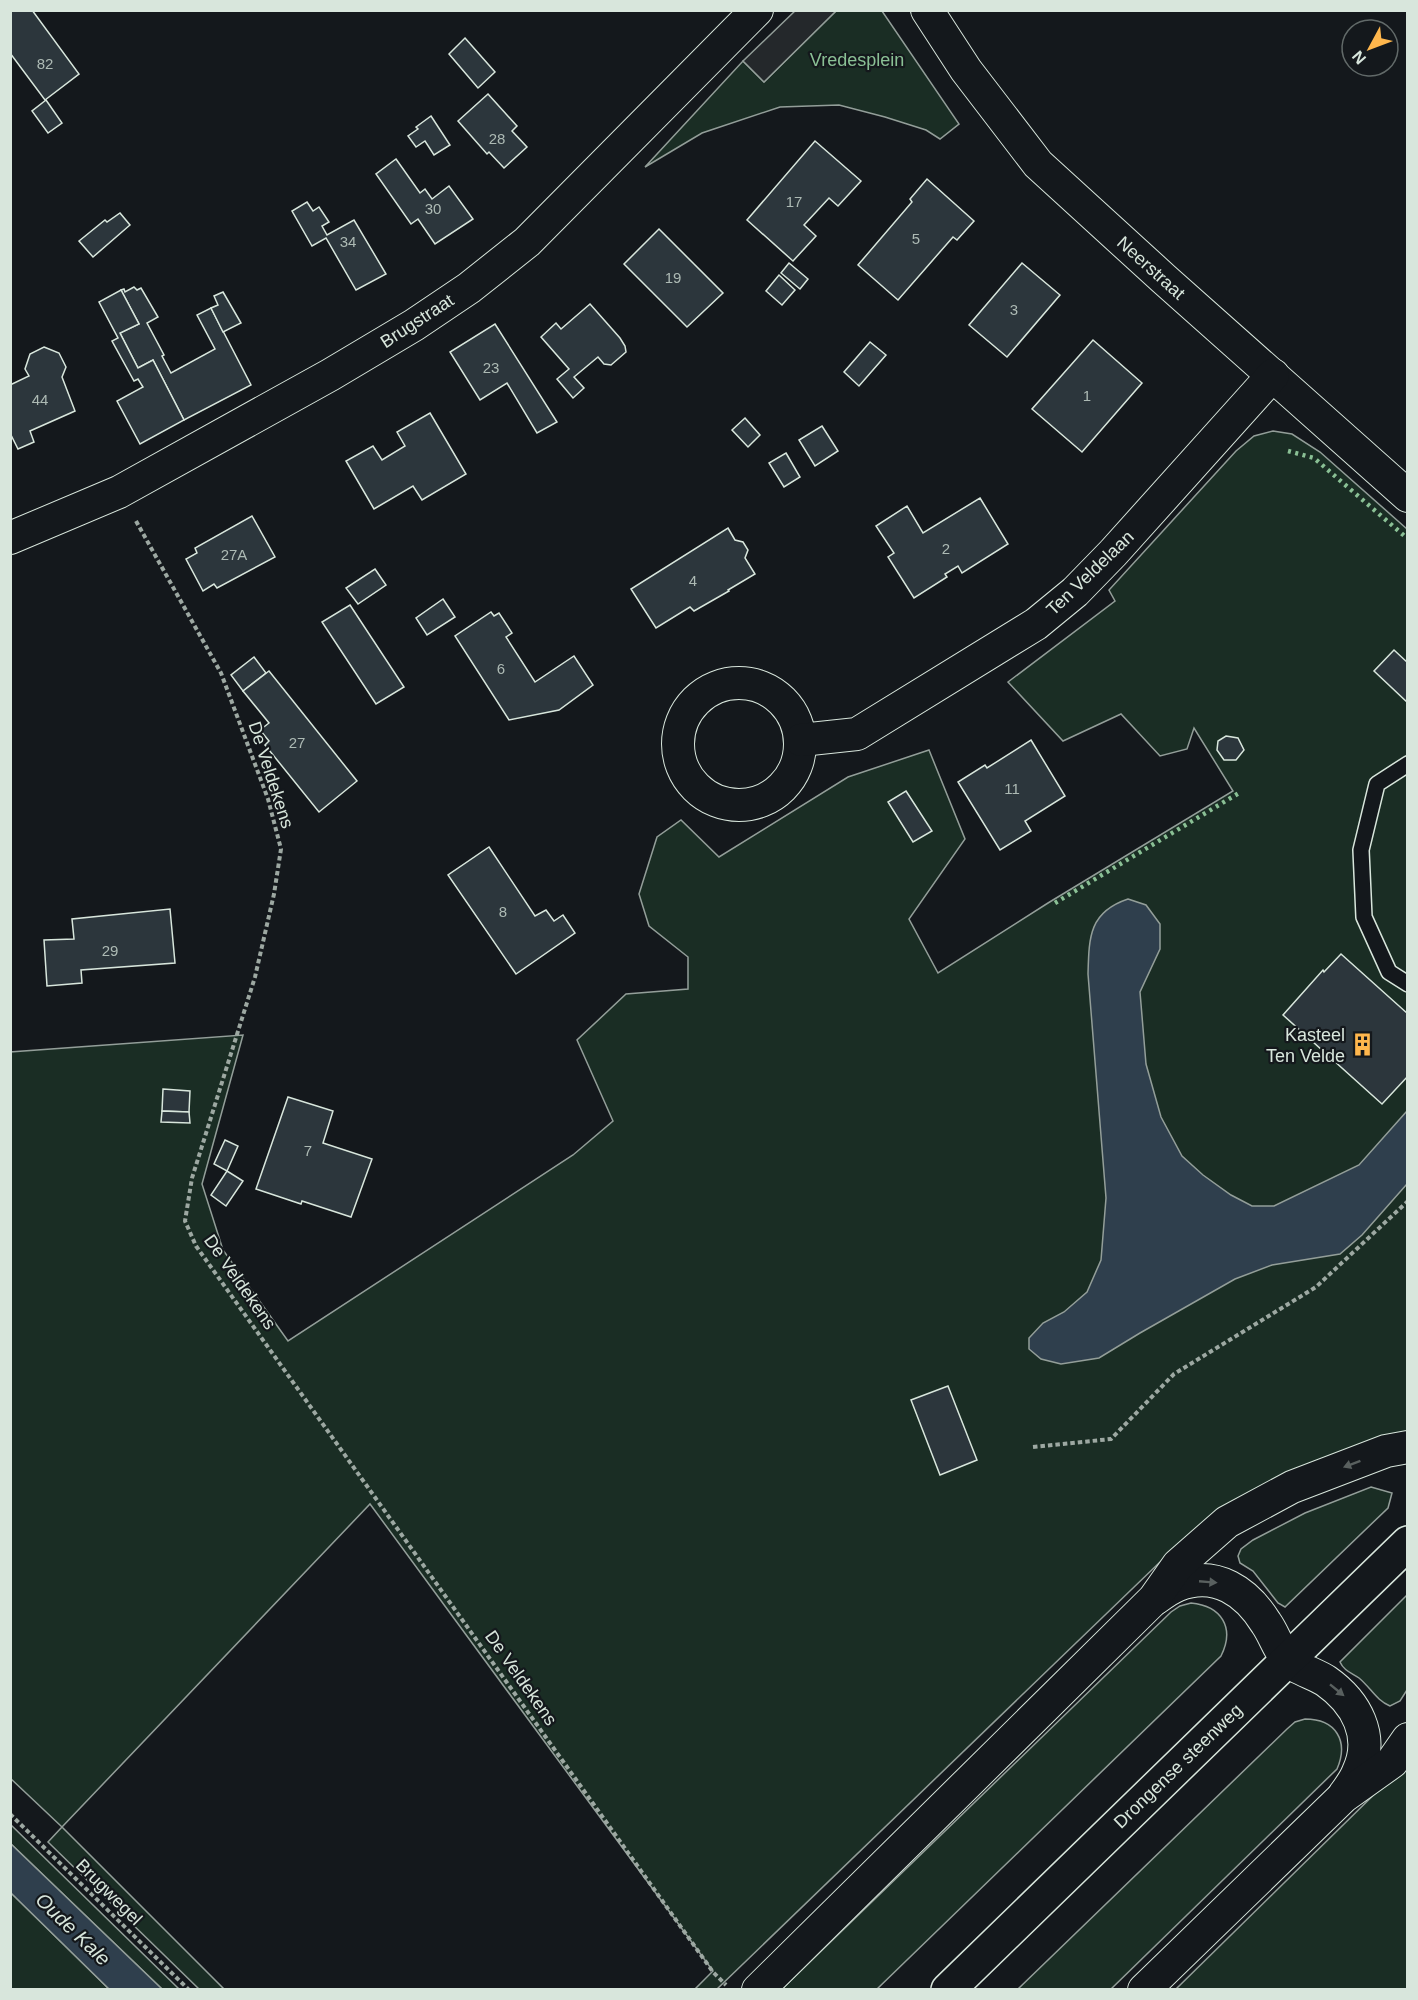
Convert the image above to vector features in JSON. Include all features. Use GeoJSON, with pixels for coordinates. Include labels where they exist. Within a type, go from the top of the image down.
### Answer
{"type":"FeatureCollection","features":[{"type":"Feature","properties":{"kind":"street","name":"Brugstraat"},"geometry":{"type":"LineString","coordinates":[[10,538],[119,492],[330,375],[414,325],[469,288],[527,242],[757,10]]}},
{"type":"Feature","properties":{"kind":"street","name":"Neerstraat"},"geometry":{"type":"LineString","coordinates":[[927,10],[966,70],[1038,164],[1407,495]]}},
{"type":"Feature","properties":{"kind":"street","name":"Ten Veldelaan"},"geometry":{"type":"LineString","coordinates":[[801,740],[857,734],[1036,624],[1075,592],[1113,554],[1273,375]]}},
{"type":"Feature","properties":{"kind":"street"},"geometry":{"type":"LineString","coordinates":[[758,1989],[1154,1599],[1178,1565],[1227,1522],[1292,1487],[1386,1451],[1407,1447]]}},
{"type":"Feature","properties":{"kind":"street","name":"Drongense steenweg"},"geometry":{"type":"LineString","coordinates":[[948,1989],[1407,1542]]}},
{"type":"Feature","properties":{"kind":"street"},"geometry":{"type":"LineString","coordinates":[[1154,1599],[1179,1585],[1205,1580],[1230,1586],[1249,1600],[1266,1623],[1287,1660],[1325,1681],[1346,1697],[1360,1719],[1365,1745],[1359,1770],[1343,1797]]}},
{"type":"Feature","properties":{"kind":"street"},"geometry":{"type":"LineString","coordinates":[[1144,1989],[1343,1797],[1392,1762],[1407,1739]]}},
{"type":"Feature","properties":{"kind":"lane"},"geometry":{"type":"LineString","coordinates":[[1407,764],[1377,783],[1361,850],[1364,917],[1389,972],[1407,984]]}},
{"type":"Feature","properties":{"kind":"path","name":"De Veldekens"},"geometry":{"type":"LineString","coordinates":[[119,492],[221,673],[268,799],[281,849],[274,894],[255,977],[192,1178],[185,1221],[202,1255],[713,1972],[730,1989]]}},
{"type":"Feature","properties":{"kind":"path"},"geometry":{"type":"LineString","coordinates":[[1033,1448],[1111,1439],[1174,1374],[1316,1287],[1407,1202]]}},
{"type":"Feature","properties":{"kind":"path","name":"Brugwegel"},"geometry":{"type":"LineString","coordinates":[[10,1814],[189,1989]]}},
{"type":"Feature","properties":{"kind":"green space","name":"Vredesplein"},"geometry":{"type":"Polygon","coordinates":[[[836,11],[882,11],[959,124],[940,139],[926,130],[839,105],[780,107],[702,133],[645,167],[743,61],[764,82],[836,11]]]}},
{"type":"Feature","properties":{"kind":"green space"},"geometry":{"type":"Polygon","coordinates":[[[1273,431],[1292,434],[1320,452],[1407,529],[1407,1431],[1317,1465],[1202,1525],[1159,1563],[717,1989],[695,1989],[713,1971],[370,1504],[62,1827],[10,1778],[10,1052],[243,1035],[202,1184],[223,1250],[288,1341],[573,1155],[613,1121],[577,1040],[626,994],[688,989],[688,957],[649,926],[639,894],[657,837],[681,820],[719,857],[848,777],[929,750],[965,839],[909,919],[938,973],[1048,903],[1233,791],[1194,728],[1187,749],[1160,756],[1121,714],[1063,741],[1008,682],[1115,601],[1109,590],[1236,451],[1254,436],[1273,431]]]}},
{"type":"Feature","properties":{"kind":"green space"},"geometry":{"type":"Polygon","coordinates":[[[1371,1487],[1392,1493],[1388,1508],[1285,1607],[1278,1603],[1253,1571],[1240,1563],[1238,1556],[1241,1549],[1253,1540],[1305,1513],[1371,1487]]]}},
{"type":"Feature","properties":{"kind":"green space"},"geometry":{"type":"Polygon","coordinates":[[[1407,1595],[1407,1690],[1400,1701],[1390,1706],[1377,1697],[1359,1678],[1346,1670],[1340,1662],[1407,1595]]]}},
{"type":"Feature","properties":{"kind":"green space"},"geometry":{"type":"Polygon","coordinates":[[[1191,1603],[1211,1609],[1223,1620],[1227,1636],[1221,1656],[877,1989],[782,1989],[1171,1612],[1191,1603]]]}},
{"type":"Feature","properties":{"kind":"green space"},"geometry":{"type":"Polygon","coordinates":[[[1305,1719],[1325,1723],[1337,1734],[1341,1749],[1337,1769],[1111,1989],[1018,1989],[1287,1729],[1295,1722],[1305,1719]]]}},
{"type":"Feature","properties":{"kind":"green space"},"geometry":{"type":"Polygon","coordinates":[[[1407,1758],[1407,1989],[1175,1990],[1397,1772],[1407,1758]]]}},
{"type":"Feature","properties":{"kind":"green space"},"geometry":{"type":"Polygon","coordinates":[[[10,1824],[179,1989],[162,1989],[11,1844],[10,1824]]]}},
{"type":"Feature","properties":{"kind":"green space"},"geometry":{"type":"Polygon","coordinates":[[[62,1827],[224,1989],[199,1989],[48,1842],[62,1827]]]}},
{"type":"Feature","properties":{"kind":"green space"},"geometry":{"type":"Polygon","coordinates":[[[11,1893],[109,1989],[11,1989],[11,1893]]]}},
{"type":"Feature","properties":{"kind":"shaded area"},"geometry":{"type":"Polygon","coordinates":[[[796,10],[836,11],[764,82],[743,61],[796,10]]]}},
{"type":"Feature","properties":{"kind":"water"},"geometry":{"type":"Polygon","coordinates":[[[1128,899],[1146,905],[1160,924],[1160,949],[1140,992],[1146,1064],[1161,1117],[1182,1156],[1231,1195],[1252,1206],[1274,1206],[1359,1165],[1407,1111],[1407,1184],[1362,1235],[1340,1254],[1272,1265],[1235,1279],[1099,1358],[1061,1364],[1041,1359],[1029,1349],[1029,1338],[1043,1323],[1064,1312],[1087,1292],[1101,1260],[1106,1198],[1088,974],[1089,948],[1098,919],[1115,904],[1128,899]]]}},
{"type":"Feature","properties":{"kind":"water","name":"Oude Kale"},"geometry":{"type":"Polygon","coordinates":[[[10,1844],[162,1989],[109,1989],[11,1893],[10,1844]]]}},
{"type":"Feature","properties":{"kind":"building"},"geometry":{"type":"Polygon","coordinates":[[[10,10],[32,10],[79,74],[45,100],[10,53],[10,10]]]}},
{"type":"Feature","properties":{"kind":"building"},"geometry":{"type":"Polygon","coordinates":[[[465,38],[495,72],[478,88],[449,54],[465,38]]]}},
{"type":"Feature","properties":{"kind":"building"},"geometry":{"type":"Polygon","coordinates":[[[488,94],[517,126],[512,131],[527,147],[504,168],[489,152],[487,154],[458,121],[488,94]]]}},
{"type":"Feature","properties":{"kind":"building"},"geometry":{"type":"Polygon","coordinates":[[[46,100],[62,123],[48,133],[32,111],[46,100]]]}},
{"type":"Feature","properties":{"kind":"building"},"geometry":{"type":"Polygon","coordinates":[[[431,116],[450,145],[434,155],[425,141],[416,147],[408,136],[431,116]]]}},
{"type":"Feature","properties":{"kind":"building"},"geometry":{"type":"Polygon","coordinates":[[[815,141],[861,181],[838,206],[829,198],[804,225],[816,236],[793,261],[747,220],[815,141]]]}},
{"type":"Feature","properties":{"kind":"building"},"geometry":{"type":"Polygon","coordinates":[[[396,159],[420,193],[425,189],[432,199],[449,186],[473,219],[435,244],[418,219],[411,224],[376,174],[396,159]]]}},
{"type":"Feature","properties":{"kind":"building"},"geometry":{"type":"Polygon","coordinates":[[[927,179],[974,221],[957,240],[953,237],[898,300],[858,265],[912,202],[910,199],[927,179]]]}},
{"type":"Feature","properties":{"kind":"building"},"geometry":{"type":"Polygon","coordinates":[[[307,202],[313,211],[319,207],[329,222],[322,226],[327,235],[354,220],[386,274],[356,290],[326,238],[312,246],[292,211],[307,202]]]}},
{"type":"Feature","properties":{"kind":"building"},"geometry":{"type":"Polygon","coordinates":[[[120,213],[130,225],[93,257],[79,241],[105,220],[107,222],[120,213]]]}},
{"type":"Feature","properties":{"kind":"building"},"geometry":{"type":"Polygon","coordinates":[[[659,229],[723,293],[687,327],[624,264],[659,229]]]}},
{"type":"Feature","properties":{"kind":"building"},"geometry":{"type":"Polygon","coordinates":[[[789,263],[808,279],[800,289],[781,273],[789,263]]]}},
{"type":"Feature","properties":{"kind":"building"},"geometry":{"type":"Polygon","coordinates":[[[1022,263],[1060,295],[1007,357],[969,325],[1022,263]]]}},
{"type":"Feature","properties":{"kind":"building"},"geometry":{"type":"Polygon","coordinates":[[[779,275],[795,290],[782,305],[766,291],[779,275]]]}},
{"type":"Feature","properties":{"kind":"building"},"geometry":{"type":"Polygon","coordinates":[[[134,287],[137,290],[141,288],[158,317],[147,323],[171,373],[215,349],[197,315],[211,308],[251,385],[184,420],[153,360],[138,368],[120,333],[139,324],[121,290],[124,289],[125,292],[134,287]]]}},
{"type":"Feature","properties":{"kind":"building"},"geometry":{"type":"Polygon","coordinates":[[[121,290],[139,324],[120,333],[138,368],[153,360],[184,420],[140,444],[117,401],[143,387],[138,379],[134,381],[112,341],[118,338],[99,302],[121,290]]]}},
{"type":"Feature","properties":{"kind":"building"},"geometry":{"type":"Polygon","coordinates":[[[223,292],[241,323],[223,332],[211,308],[218,305],[214,296],[223,292]]]}},
{"type":"Feature","properties":{"kind":"building"},"geometry":{"type":"Polygon","coordinates":[[[590,304],[620,338],[626,352],[611,365],[604,364],[598,357],[574,377],[584,388],[573,398],[557,379],[569,369],[541,337],[556,323],[561,329],[590,304]]]}},
{"type":"Feature","properties":{"kind":"building"},"geometry":{"type":"Polygon","coordinates":[[[495,324],[557,422],[537,433],[507,383],[480,400],[450,352],[495,324]]]}},
{"type":"Feature","properties":{"kind":"building"},"geometry":{"type":"Polygon","coordinates":[[[1093,340],[1142,383],[1082,452],[1032,409],[1093,340]]]}},
{"type":"Feature","properties":{"kind":"building"},"geometry":{"type":"Polygon","coordinates":[[[870,342],[886,355],[859,386],[844,372],[870,342]]]}},
{"type":"Feature","properties":{"kind":"building"},"geometry":{"type":"Polygon","coordinates":[[[44,347],[59,353],[66,367],[62,377],[75,411],[30,431],[34,442],[18,449],[10,433],[10,385],[29,376],[25,369],[30,354],[44,347]]]}},
{"type":"Feature","properties":{"kind":"building"},"geometry":{"type":"Polygon","coordinates":[[[430,413],[466,474],[422,500],[413,486],[374,509],[346,461],[373,446],[382,460],[405,446],[397,432],[430,413]]]}},
{"type":"Feature","properties":{"kind":"building"},"geometry":{"type":"Polygon","coordinates":[[[745,418],[760,435],[748,447],[732,430],[745,418]]]}},
{"type":"Feature","properties":{"kind":"building"},"geometry":{"type":"Polygon","coordinates":[[[822,426],[838,451],[815,466],[799,440],[822,426]]]}},
{"type":"Feature","properties":{"kind":"building"},"geometry":{"type":"Polygon","coordinates":[[[786,453],[800,477],[784,487],[769,463],[786,453]]]}},
{"type":"Feature","properties":{"kind":"building"},"geometry":{"type":"Polygon","coordinates":[[[980,498],[1008,544],[962,573],[958,566],[945,574],[947,577],[914,598],[888,557],[894,553],[876,526],[907,506],[923,533],[980,498]]]}},
{"type":"Feature","properties":{"kind":"building"},"geometry":{"type":"Polygon","coordinates":[[[252,516],[275,557],[217,588],[214,584],[203,591],[186,559],[197,553],[195,548],[252,516]]]}},
{"type":"Feature","properties":{"kind":"building"},"geometry":{"type":"Polygon","coordinates":[[[728,528],[735,540],[743,542],[748,550],[745,558],[755,574],[694,611],[690,607],[656,628],[631,589],[728,528]]]}},
{"type":"Feature","properties":{"kind":"building"},"geometry":{"type":"Polygon","coordinates":[[[375,569],[386,585],[358,604],[346,588],[375,569]]]}},
{"type":"Feature","properties":{"kind":"building"},"geometry":{"type":"Polygon","coordinates":[[[443,599],[455,617],[427,635],[416,618],[443,599]]]}},
{"type":"Feature","properties":{"kind":"building"},"geometry":{"type":"Polygon","coordinates":[[[350,605],[404,687],[376,704],[322,622],[350,605]]]}},
{"type":"Feature","properties":{"kind":"building"},"geometry":{"type":"Polygon","coordinates":[[[491,612],[494,616],[499,613],[512,633],[506,637],[535,682],[574,656],[593,685],[559,710],[509,720],[455,636],[491,612]]]}},
{"type":"Feature","properties":{"kind":"building"},"geometry":{"type":"Polygon","coordinates":[[[1394,650],[1408,663],[1408,703],[1374,671],[1394,650]]]}},
{"type":"Feature","properties":{"kind":"building"},"geometry":{"type":"Polygon","coordinates":[[[254,657],[266,673],[243,691],[231,675],[254,657]]]}},
{"type":"Feature","properties":{"kind":"building"},"geometry":{"type":"Polygon","coordinates":[[[269,671],[357,781],[319,812],[265,745],[269,741],[260,730],[269,723],[243,691],[269,671]]]}},
{"type":"Feature","properties":{"kind":"building"},"geometry":{"type":"Polygon","coordinates":[[[1226,736],[1238,738],[1244,750],[1236,760],[1224,760],[1217,750],[1218,741],[1226,736]]]}},
{"type":"Feature","properties":{"kind":"building"},"geometry":{"type":"Polygon","coordinates":[[[1031,740],[1065,796],[1025,821],[1031,831],[1000,850],[958,782],[985,765],[987,768],[1031,740]]]}},
{"type":"Feature","properties":{"kind":"building"},"geometry":{"type":"Polygon","coordinates":[[[906,791],[932,831],[913,842],[888,802],[906,791]]]}},
{"type":"Feature","properties":{"kind":"building"},"geometry":{"type":"Polygon","coordinates":[[[489,847],[535,916],[546,910],[554,921],[563,915],[575,933],[516,974],[448,875],[489,847]]]}},
{"type":"Feature","properties":{"kind":"building"},"geometry":{"type":"Polygon","coordinates":[[[170,909],[175,963],[81,970],[82,983],[47,986],[44,940],[74,939],[72,919],[170,909]]]}},
{"type":"Feature","properties":{"kind":"building","name":"Kasteel Ten Velde"},"geometry":{"type":"Polygon","coordinates":[[[1341,954],[1408,1014],[1408,1076],[1382,1104],[1283,1015],[1323,970],[1324,972],[1341,954]]]}},
{"type":"Feature","properties":{"kind":"building"},"geometry":{"type":"Polygon","coordinates":[[[163,1089],[190,1091],[189,1112],[162,1111],[163,1089]]]}},
{"type":"Feature","properties":{"kind":"building"},"geometry":{"type":"Polygon","coordinates":[[[288,1097],[333,1111],[323,1143],[372,1159],[351,1217],[256,1189],[288,1097]]]}},
{"type":"Feature","properties":{"kind":"building"},"geometry":{"type":"Polygon","coordinates":[[[162,1111],[189,1112],[190,1123],[161,1122],[162,1111]]]}},
{"type":"Feature","properties":{"kind":"building"},"geometry":{"type":"Polygon","coordinates":[[[225,1140],[238,1146],[227,1171],[214,1164],[225,1140]]]}},
{"type":"Feature","properties":{"kind":"building"},"geometry":{"type":"Polygon","coordinates":[[[227,1171],[243,1181],[226,1206],[211,1195],[227,1171]]]}},
{"type":"Feature","properties":{"kind":"building"},"geometry":{"type":"Polygon","coordinates":[[[948,1386],[977,1460],[940,1475],[911,1400],[948,1386]]]}},
{"type":"Feature","properties":{"kind":"hedge"},"geometry":{"type":"LineString","coordinates":[[1288,451],[1314,458],[1408,539]]}},
{"type":"Feature","properties":{"kind":"hedge"},"geometry":{"type":"LineString","coordinates":[[1055,903],[1239,793]]}},
{"type":"Feature","properties":{"kind":"place","name":"Kasteel Ten Velde"},"geometry":{"type":"Point","coordinates":[1363,1045]}}]}
